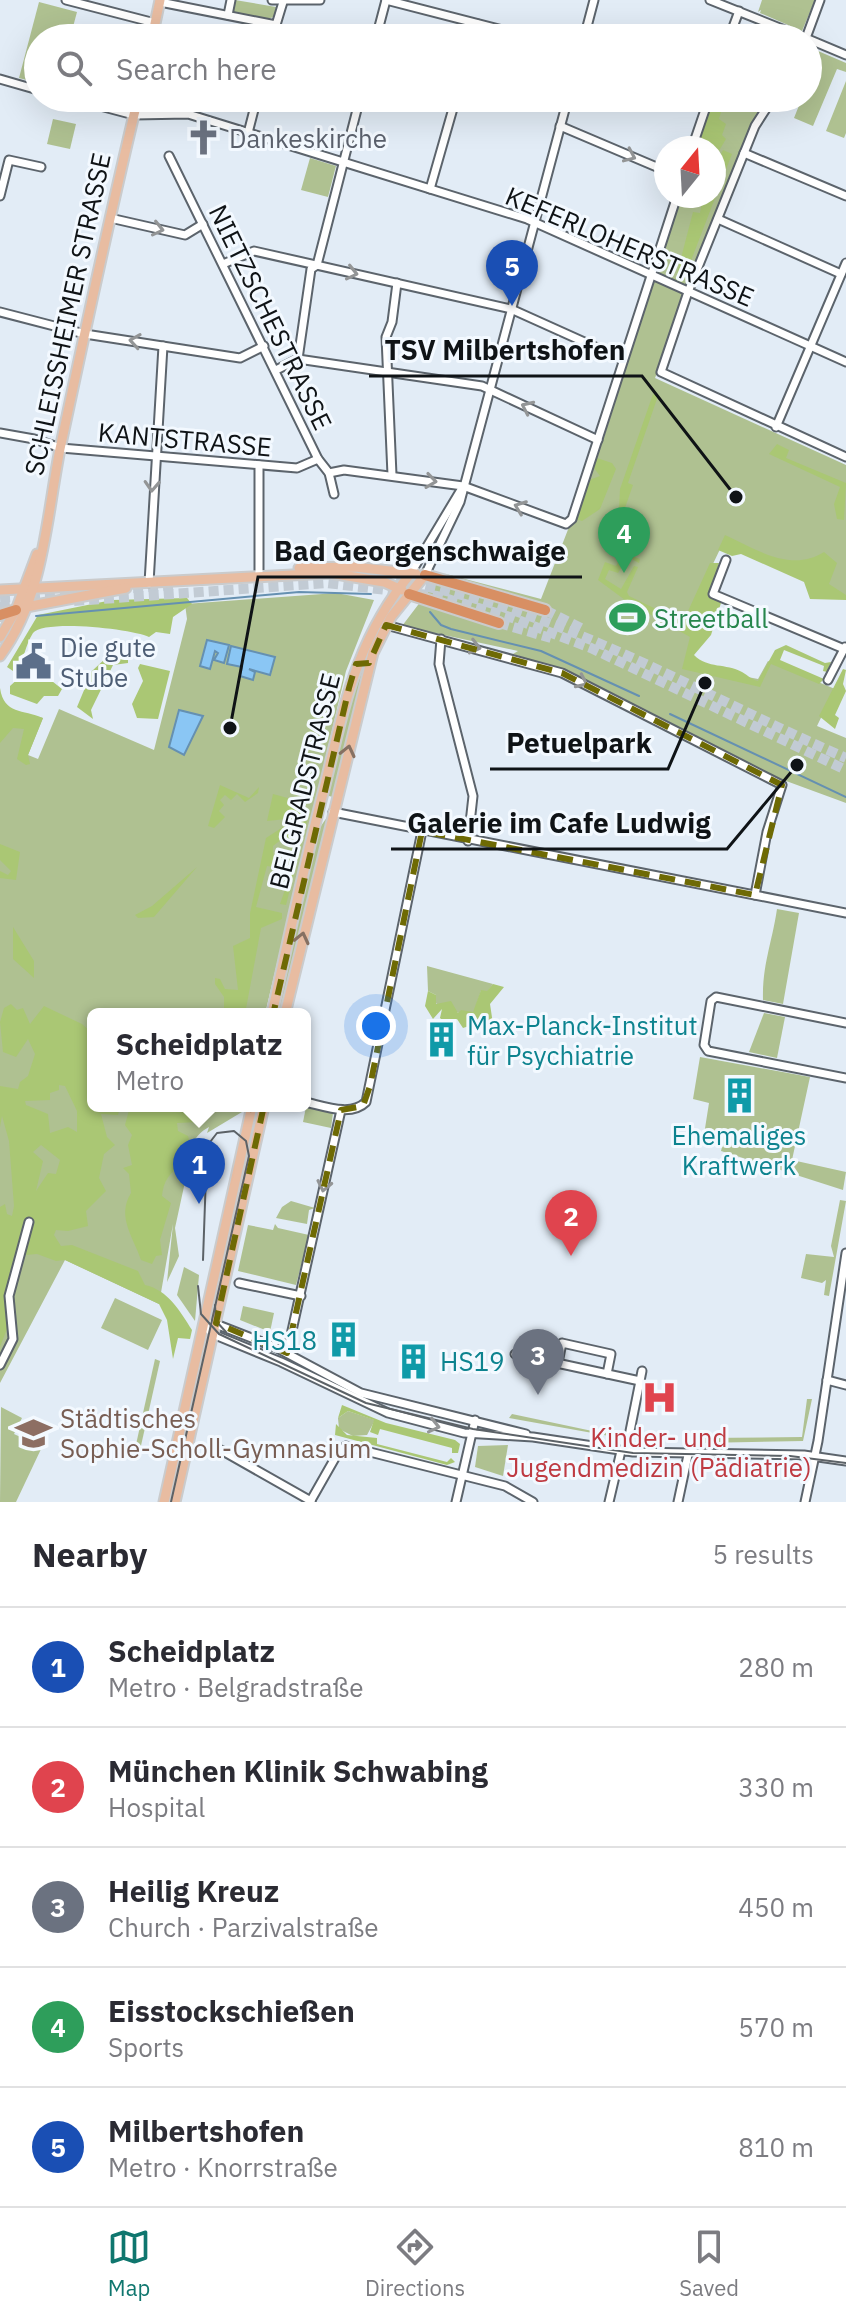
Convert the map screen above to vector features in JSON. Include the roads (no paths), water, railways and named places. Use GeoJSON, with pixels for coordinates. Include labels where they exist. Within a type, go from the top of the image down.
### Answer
{"type":"FeatureCollection","features":[{"type":"Feature","properties":{"kind":"highway"},"geometry":{"type":"LineString","coordinates":[[425,575],[545,610]]}},
{"type":"Feature","properties":{"kind":"highway"},"geometry":{"type":"LineString","coordinates":[[409,594],[499,623]]}},
{"type":"Feature","properties":{"kind":"highway"},"geometry":{"type":"LineString","coordinates":[[0,615],[16,610]]}},
{"type":"Feature","properties":{"kind":"main road"},"geometry":{"type":"LineString","coordinates":[[155,23],[160,1]]}},
{"type":"Feature","properties":{"kind":"main road","name":"SCHLEISSHEIMER STRASSE"},"geometry":{"type":"LineString","coordinates":[[0,656],[29,606],[30,588],[135,112]]}},
{"type":"Feature","properties":{"kind":"main road"},"geometry":{"type":"LineString","coordinates":[[0,590],[144,583],[339,567],[425,575]]}},
{"type":"Feature","properties":{"kind":"main road","name":"BELGRADSTRASSE"},"geometry":{"type":"LineString","coordinates":[[273,1008],[298,891],[356,664],[362,648],[398,588],[411,573]]}},
{"type":"Feature","properties":{"kind":"main road"},"geometry":{"type":"LineString","coordinates":[[264,574],[354,575],[409,594]]}},
{"type":"Feature","properties":{"kind":"main road","name":"BELGRADSTRASSE"},"geometry":{"type":"LineString","coordinates":[[286,1008],[369,665],[386,625],[425,575]]}},
{"type":"Feature","properties":{"kind":"main road"},"geometry":{"type":"LineString","coordinates":[[16,610],[144,583]]}},
{"type":"Feature","properties":{"kind":"main road","name":"SCHLEISSHEIMER STRASSE"},"geometry":{"type":"LineString","coordinates":[[0,637],[30,588]]}},
{"type":"Feature","properties":{"kind":"main road"},"geometry":{"type":"LineString","coordinates":[[362,648],[373,653]]}},
{"type":"Feature","properties":{"kind":"main road"},"geometry":{"type":"LineString","coordinates":[[356,664],[361,660],[369,665]]}},
{"type":"Feature","properties":{"kind":"main road"},"geometry":{"type":"LineString","coordinates":[[164,1502],[252,1112]]}},
{"type":"Feature","properties":{"kind":"main road"},"geometry":{"type":"LineString","coordinates":[[175,1502],[263,1112]]}},
{"type":"Feature","properties":{"kind":"street"},"geometry":{"type":"LineString","coordinates":[[66,0],[155,23]]}},
{"type":"Feature","properties":{"kind":"street"},"geometry":{"type":"LineString","coordinates":[[228,15],[231,0]]}},
{"type":"Feature","properties":{"kind":"street"},"geometry":{"type":"LineString","coordinates":[[272,0],[320,0]]}},
{"type":"Feature","properties":{"kind":"street"},"geometry":{"type":"LineString","coordinates":[[380,24],[386,0],[478,24]]}},
{"type":"Feature","properties":{"kind":"street"},"geometry":{"type":"LineString","coordinates":[[588,24],[594,0]]}},
{"type":"Feature","properties":{"kind":"street"},"geometry":{"type":"LineString","coordinates":[[710,0],[771,24]]}},
{"type":"Feature","properties":{"kind":"street"},"geometry":{"type":"LineString","coordinates":[[811,24],[820,0]]}},
{"type":"Feature","properties":{"kind":"street"},"geometry":{"type":"LineString","coordinates":[[160,1],[271,24]]}},
{"type":"Feature","properties":{"kind":"street"},"geometry":{"type":"LineString","coordinates":[[276,24],[283,2]]}},
{"type":"Feature","properties":{"kind":"street"},"geometry":{"type":"LineString","coordinates":[[734,24],[739,11]]}},
{"type":"Feature","properties":{"kind":"street"},"geometry":{"type":"LineString","coordinates":[[822,45],[846,55]]}},
{"type":"Feature","properties":{"kind":"street"},"geometry":{"type":"LineString","coordinates":[[0,79],[24,86]]}},
{"type":"Feature","properties":{"kind":"street","name":"KEFERLOHERSTRASSE"},"geometry":{"type":"LineString","coordinates":[[123,112],[134,115],[179,112],[534,223],[846,362]]}},
{"type":"Feature","properties":{"kind":"street"},"geometry":{"type":"LineString","coordinates":[[248,133],[253,112]]}},
{"type":"Feature","properties":{"kind":"street"},"geometry":{"type":"LineString","coordinates":[[298,359],[311,269],[317,265],[356,112]]}},
{"type":"Feature","properties":{"kind":"street"},"geometry":{"type":"LineString","coordinates":[[430,189],[452,112]]}},
{"type":"Feature","properties":{"kind":"street"},"geometry":{"type":"LineString","coordinates":[[425,575],[455,513],[564,112]]}},
{"type":"Feature","properties":{"kind":"street"},"geometry":{"type":"LineString","coordinates":[[696,136],[704,112]]}},
{"type":"Feature","properties":{"kind":"street"},"geometry":{"type":"LineString","coordinates":[[766,112],[744,153],[688,292],[661,372],[846,457]]}},
{"type":"Feature","properties":{"kind":"street"},"geometry":{"type":"LineString","coordinates":[[560,126],[654,166]]}},
{"type":"Feature","properties":{"kind":"street"},"geometry":{"type":"LineString","coordinates":[[744,153],[846,196]]}},
{"type":"Feature","properties":{"kind":"street","name":"NIETZSCHESTRASSE"},"geometry":{"type":"LineString","coordinates":[[169,156],[318,459],[329,473],[334,494]]}},
{"type":"Feature","properties":{"kind":"street"},"geometry":{"type":"LineString","coordinates":[[0,196],[9,160],[41,167]]}},
{"type":"Feature","properties":{"kind":"street"},"geometry":{"type":"LineString","coordinates":[[329,473],[344,470],[463,486],[566,524],[572,519],[673,208]]}},
{"type":"Feature","properties":{"kind":"street"},"geometry":{"type":"LineString","coordinates":[[110,218],[181,234],[203,224]]}},
{"type":"Feature","properties":{"kind":"street"},"geometry":{"type":"LineString","coordinates":[[718,219],[841,274]]}},
{"type":"Feature","properties":{"kind":"street"},"geometry":{"type":"LineString","coordinates":[[223,264],[254,251],[511,309],[622,359]]}},
{"type":"Feature","properties":{"kind":"street"},"geometry":{"type":"LineString","coordinates":[[776,427],[808,345],[846,263]]}},
{"type":"Feature","properties":{"kind":"street"},"geometry":{"type":"LineString","coordinates":[[392,475],[385,374],[386,337],[392,322],[397,283]]}},
{"type":"Feature","properties":{"kind":"street"},"geometry":{"type":"LineString","coordinates":[[0,312],[85,334],[240,358],[264,346]]}},
{"type":"Feature","properties":{"kind":"street"},"geometry":{"type":"LineString","coordinates":[[144,583],[163,346]]}},
{"type":"Feature","properties":{"kind":"street"},"geometry":{"type":"LineString","coordinates":[[276,370],[298,359],[491,389],[598,440]]}},
{"type":"Feature","properties":{"kind":"street","name":"KANTSTRASSE"},"geometry":{"type":"LineString","coordinates":[[0,433],[61,448],[259,465],[297,468],[318,459]]}},
{"type":"Feature","properties":{"kind":"street"},"geometry":{"type":"LineString","coordinates":[[259,465],[264,574]]}},
{"type":"Feature","properties":{"kind":"street"},"geometry":{"type":"LineString","coordinates":[[411,573],[463,486]]}},
{"type":"Feature","properties":{"kind":"street"},"geometry":{"type":"LineString","coordinates":[[726,560],[713,594],[845,647],[843,660],[828,680]]}},
{"type":"Feature","properties":{"kind":"street"},"geometry":{"type":"LineString","coordinates":[[386,625],[562,673],[782,785],[767,832],[755,895]]}},
{"type":"Feature","properties":{"kind":"street"},"geometry":{"type":"LineString","coordinates":[[441,639],[439,664],[473,796],[468,841]]}},
{"type":"Feature","properties":{"kind":"street"},"geometry":{"type":"LineString","coordinates":[[333,812],[846,913]]}},
{"type":"Feature","properties":{"kind":"street"},"geometry":{"type":"LineString","coordinates":[[311,1103],[341,1110],[355,1109],[366,1102],[400,924],[422,831]]}},
{"type":"Feature","properties":{"kind":"street"},"geometry":{"type":"LineString","coordinates":[[846,1023],[716,997],[711,1001],[704,1045],[708,1051],[846,1078]]}},
{"type":"Feature","properties":{"kind":"street"},"geometry":{"type":"LineString","coordinates":[[287,1353],[341,1110]]}},
{"type":"Feature","properties":{"kind":"street"},"geometry":{"type":"LineString","coordinates":[[0,1365],[13,1339],[9,1296],[29,1222]]}},
{"type":"Feature","properties":{"kind":"street"},"geometry":{"type":"LineString","coordinates":[[805,1502],[846,1254]]}},
{"type":"Feature","properties":{"kind":"street"},"geometry":{"type":"LineString","coordinates":[[239,1283],[301,1296]]}},
{"type":"Feature","properties":{"kind":"street"},"geometry":{"type":"LineString","coordinates":[[837,1314],[846,1316]]}},
{"type":"Feature","properties":{"kind":"street"},"geometry":{"type":"LineString","coordinates":[[203,1325],[216,1323],[287,1353],[361,1393],[405,1407],[475,1420],[533,1437]]}},
{"type":"Feature","properties":{"kind":"street"},"geometry":{"type":"LineString","coordinates":[[203,1325],[213,1334],[388,1413],[472,1434],[533,1437],[624,1451],[815,1456],[846,1461]]}},
{"type":"Feature","properties":{"kind":"street"},"geometry":{"type":"LineString","coordinates":[[558,1363],[562,1343],[611,1354],[607,1374]]}},
{"type":"Feature","properties":{"kind":"street"},"geometry":{"type":"LineString","coordinates":[[515,1354],[640,1381]]}},
{"type":"Feature","properties":{"kind":"street"},"geometry":{"type":"LineString","coordinates":[[609,1502],[642,1371]]}},
{"type":"Feature","properties":{"kind":"street"},"geometry":{"type":"LineString","coordinates":[[827,1380],[846,1385]]}},
{"type":"Feature","properties":{"kind":"street"},"geometry":{"type":"LineString","coordinates":[[456,1502],[475,1420]]}},
{"type":"Feature","properties":{"kind":"street"},"geometry":{"type":"LineString","coordinates":[[221,1450],[311,1501],[342,1448],[352,1447],[505,1486],[533,1502]]}},
{"type":"Feature","properties":{"kind":"street"},"geometry":{"type":"LineString","coordinates":[[678,1502],[688,1455]]}},
{"type":"Feature","properties":{"kind":"water"},"geometry":{"type":"Polygon","coordinates":[[[207,640],[229,645],[224,663],[214,660],[218,653],[215,651],[210,669],[200,666],[207,640]]]}},
{"type":"Feature","properties":{"kind":"water"},"geometry":{"type":"Polygon","coordinates":[[[231,646],[275,657],[270,675],[249,669],[255,672],[253,680],[240,676],[242,667],[227,664],[231,646]]]}},
{"type":"Feature","properties":{"kind":"water"},"geometry":{"type":"Polygon","coordinates":[[[179,710],[203,716],[184,755],[169,747],[179,710]]]}},
{"type":"Feature","properties":{"kind":"waterway"},"geometry":{"type":"LineString","coordinates":[[36,616],[299,592],[371,594]]}},
{"type":"Feature","properties":{"kind":"waterway"},"geometry":{"type":"LineString","coordinates":[[430,612],[441,625],[541,651],[639,696]]}},
{"type":"Feature","properties":{"kind":"waterway"},"geometry":{"type":"LineString","coordinates":[[670,714],[846,797]]}},
{"type":"Feature","properties":{"kind":"tunnel"},"geometry":{"type":"LineString","coordinates":[[381,579],[443,590],[562,628],[846,758]]}},
{"type":"Feature","properties":{"kind":"tunnel"},"geometry":{"type":"LineString","coordinates":[[74,601],[327,583],[437,596],[510,617],[591,648],[846,770]]}},
{"type":"Feature","properties":{"kind":"tunnel"},"geometry":{"type":"LineString","coordinates":[[118,589],[174,585]]}},
{"type":"Feature","properties":{"kind":"tunnel"},"geometry":{"type":"LineString","coordinates":[[0,598],[90,592]]}},
{"type":"Feature","properties":{"kind":"tunnel"},"geometry":{"type":"LineString","coordinates":[[0,607],[26,605]]}},
{"type":"Feature","properties":{"kind":"tunnel"},"geometry":{"type":"LineString","coordinates":[[545,610],[581,628]]}},
{"type":"Feature","properties":{"kind":"tunnel"},"geometry":{"type":"LineString","coordinates":[[499,623],[551,638]]}},
{"type":"Feature","properties":{"kind":"tram line"},"geometry":{"type":"LineString","coordinates":[[171,1502],[249,1156],[246,1141],[234,1131],[217,1133],[207,1146],[203,1260]]}},
{"type":"Feature","properties":{"kind":"tram line"},"geometry":{"type":"LineString","coordinates":[[198,1286],[201,1314],[219,1334],[366,1403],[473,1429],[633,1453],[790,1456],[846,1463]]}},
{"type":"Feature","properties":{"kind":"tram line"},"geometry":{"type":"LineString","coordinates":[[215,1305],[216,1321],[226,1332]]}},
{"type":"Feature","properties":{"kind":"place","name":"Dankeskirche"},"geometry":{"type":"Point","coordinates":[203,138]}},
{"type":"Feature","properties":{"kind":"place","name":"Milbertshofen"},"geometry":{"type":"Point","coordinates":[512,306]}},
{"type":"Feature","properties":{"kind":"place","name":"TSV Milbertshofen"},"geometry":{"type":"Point","coordinates":[736,497]}},
{"type":"Feature","properties":{"kind":"place","name":"Eisstockschießen"},"geometry":{"type":"Point","coordinates":[624,573]}},
{"type":"Feature","properties":{"kind":"place","name":"Streetball"},"geometry":{"type":"Point","coordinates":[628,618]}},
{"type":"Feature","properties":{"kind":"place","name":"Die gute Stube"},"geometry":{"type":"Point","coordinates":[34,662]}},
{"type":"Feature","properties":{"kind":"place","name":"Petuelpark"},"geometry":{"type":"Point","coordinates":[705,683]}},
{"type":"Feature","properties":{"kind":"place","name":"Bad Georgenschwaige"},"geometry":{"type":"Point","coordinates":[230,728]}},
{"type":"Feature","properties":{"kind":"place","name":"Galerie im Cafe Ludwig"},"geometry":{"type":"Point","coordinates":[797,765]}},
{"type":"Feature","properties":{"kind":"place","name":"Max-Planck-Institut für Psychiatrie"},"geometry":{"type":"Point","coordinates":[441,1040]}},
{"type":"Feature","properties":{"kind":"place","name":"Ehemaliges Kraftwerk"},"geometry":{"type":"Point","coordinates":[739,1096]}},
{"type":"Feature","properties":{"kind":"place","name":"Scheidplatz"},"geometry":{"type":"Point","coordinates":[199,1204]}},
{"type":"Feature","properties":{"kind":"place","name":"München Klinik Schwabing"},"geometry":{"type":"Point","coordinates":[571,1256]}},
{"type":"Feature","properties":{"kind":"place","name":"HS18"},"geometry":{"type":"Point","coordinates":[343,1340]}},
{"type":"Feature","properties":{"kind":"place","name":"HS19"},"geometry":{"type":"Point","coordinates":[414,1361]}},
{"type":"Feature","properties":{"kind":"place","name":"Heilig Kreuz"},"geometry":{"type":"Point","coordinates":[538,1395]}},
{"type":"Feature","properties":{"kind":"place","name":"Kinder- und Jugendmedizin (Pädiatrie)"},"geometry":{"type":"Point","coordinates":[659,1398]}},
{"type":"Feature","properties":{"kind":"place","name":"Städtisches Sophie-Scholl-Gymnasium"},"geometry":{"type":"Point","coordinates":[34,1433]}}]}
